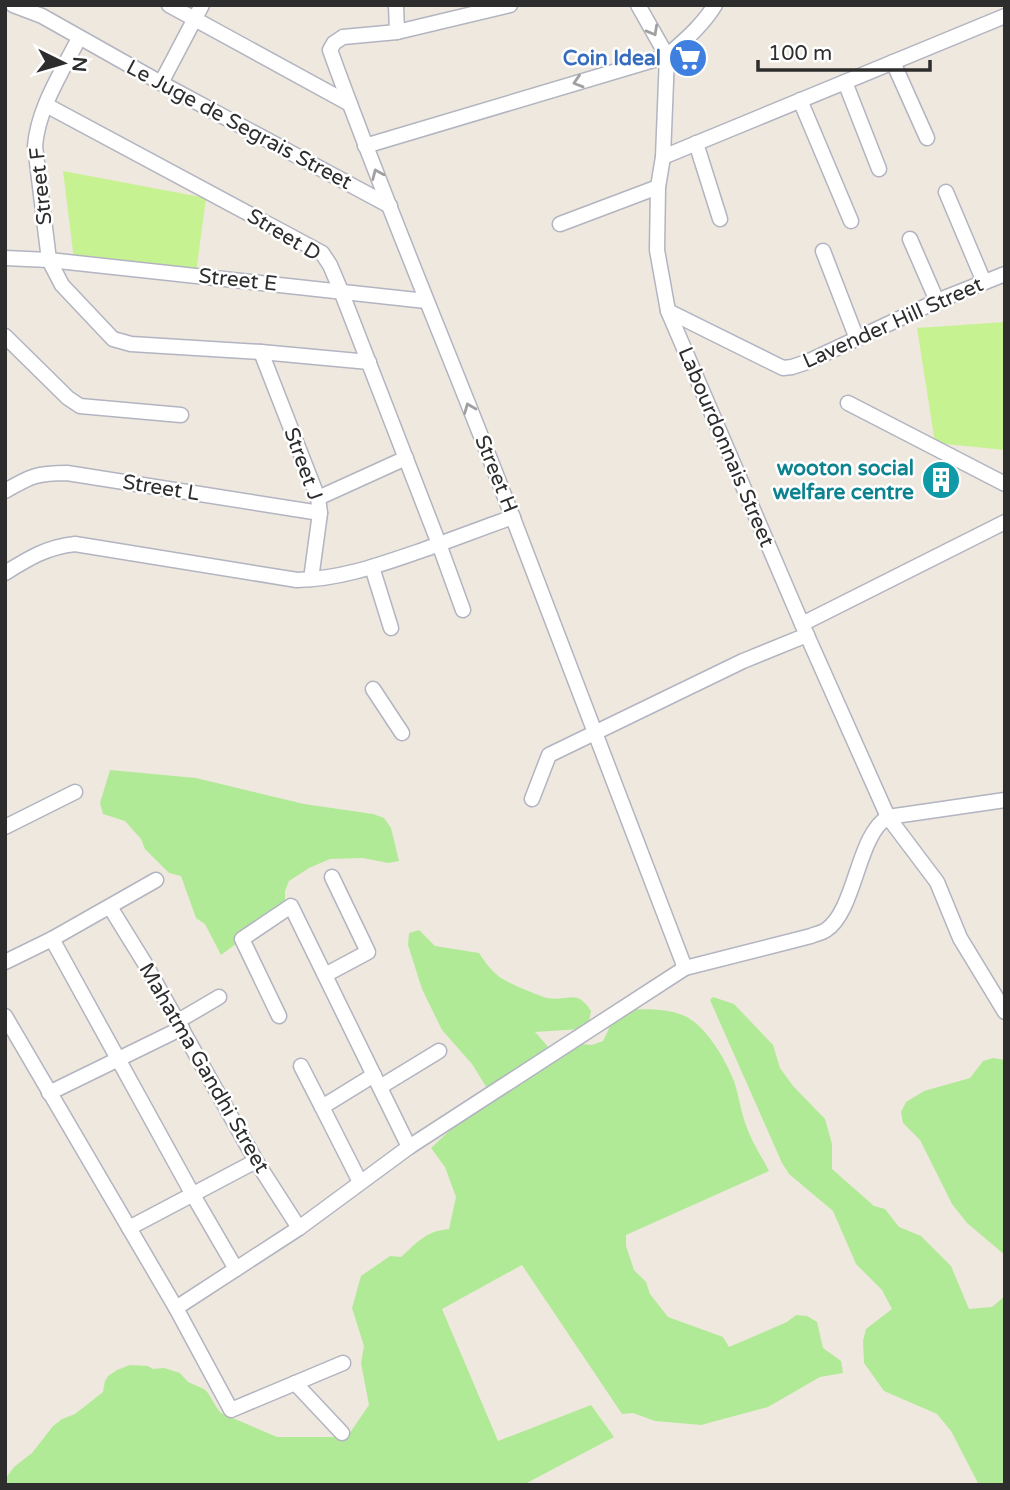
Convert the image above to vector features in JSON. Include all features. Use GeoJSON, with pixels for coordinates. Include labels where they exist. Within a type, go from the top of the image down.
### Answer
{"type":"FeatureCollection","features":[{"type":"Feature","properties":{"kind":"street"},"geometry":{"type":"LineString","coordinates":[[5,17],[12,5]]}},
{"type":"Feature","properties":{"kind":"street","name":"Le Juge de Segrais Street"},"geometry":{"type":"LineString","coordinates":[[12,5],[42,16],[390,206]]}},
{"type":"Feature","properties":{"kind":"street"},"geometry":{"type":"LineString","coordinates":[[169,5],[350,104]]}},
{"type":"Feature","properties":{"kind":"street"},"geometry":{"type":"LineString","coordinates":[[161,83],[202,5]]}},
{"type":"Feature","properties":{"kind":"street"},"geometry":{"type":"LineString","coordinates":[[396,5],[397,32],[510,5]]}},
{"type":"Feature","properties":{"kind":"street"},"geometry":{"type":"LineString","coordinates":[[638,5],[667,56]]}},
{"type":"Feature","properties":{"kind":"street"},"geometry":{"type":"LineString","coordinates":[[365,146],[667,56],[693,34],[715,5]]}},
{"type":"Feature","properties":{"kind":"street"},"geometry":{"type":"LineString","coordinates":[[663,157],[1005,16]]}},
{"type":"Feature","properties":{"kind":"street","name":"Street H"},"geometry":{"type":"LineString","coordinates":[[397,32],[343,37],[334,43],[330,50],[365,146],[513,517],[685,968]]}},
{"type":"Feature","properties":{"kind":"street","name":"Street F"},"geometry":{"type":"LineString","coordinates":[[49,260],[35,146],[36,132],[46,105],[79,38]]}},
{"type":"Feature","properties":{"kind":"street","name":"Labourdonnais Street"},"geometry":{"type":"LineString","coordinates":[[667,56],[663,157],[658,187],[657,250],[668,311],[804,630],[888,817],[937,882],[960,938],[1005,1012]]}},
{"type":"Feature","properties":{"kind":"street"},"geometry":{"type":"LineString","coordinates":[[893,62],[927,138]]}},
{"type":"Feature","properties":{"kind":"street"},"geometry":{"type":"LineString","coordinates":[[845,82],[879,169]]}},
{"type":"Feature","properties":{"kind":"street"},"geometry":{"type":"LineString","coordinates":[[800,100],[850,221]]}},
{"type":"Feature","properties":{"kind":"street","name":"Street D"},"geometry":{"type":"LineString","coordinates":[[46,105],[322,253],[341,291],[463,610]]}},
{"type":"Feature","properties":{"kind":"street"},"geometry":{"type":"LineString","coordinates":[[696,143],[719,219]]}},
{"type":"Feature","properties":{"kind":"street"},"geometry":{"type":"LineString","coordinates":[[560,225],[658,187]]}},
{"type":"Feature","properties":{"kind":"street"},"geometry":{"type":"LineString","coordinates":[[946,192],[984,282]]}},
{"type":"Feature","properties":{"kind":"street"},"geometry":{"type":"LineString","coordinates":[[910,239],[937,301]]}},
{"type":"Feature","properties":{"kind":"street"},"geometry":{"type":"LineString","coordinates":[[822,251],[857,339]]}},
{"type":"Feature","properties":{"kind":"street","name":"Street E"},"geometry":{"type":"LineString","coordinates":[[5,258],[49,260],[426,301]]}},
{"type":"Feature","properties":{"kind":"street"},"geometry":{"type":"LineString","coordinates":[[49,260],[62,285],[113,339],[131,344],[369,362]]}},
{"type":"Feature","properties":{"kind":"street","name":"Lavender Hill Street"},"geometry":{"type":"LineString","coordinates":[[668,311],[783,368],[807,362],[937,301],[1005,274]]}},
{"type":"Feature","properties":{"kind":"street"},"geometry":{"type":"LineString","coordinates":[[5,336],[68,398],[80,406],[181,415]]}},
{"type":"Feature","properties":{"kind":"street","name":"Street J"},"geometry":{"type":"LineString","coordinates":[[261,352],[318,498],[320,513],[312,579]]}},
{"type":"Feature","properties":{"kind":"street"},"geometry":{"type":"LineString","coordinates":[[848,403],[1005,484]]}},
{"type":"Feature","properties":{"kind":"street"},"geometry":{"type":"LineString","coordinates":[[318,498],[406,458]]}},
{"type":"Feature","properties":{"kind":"street","name":"Street L"},"geometry":{"type":"LineString","coordinates":[[5,491],[27,478],[44,473],[67,473],[320,513]]}},
{"type":"Feature","properties":{"kind":"street"},"geometry":{"type":"LineString","coordinates":[[5,573],[36,554],[75,544],[298,580],[341,576],[513,517]]}},
{"type":"Feature","properties":{"kind":"street"},"geometry":{"type":"LineString","coordinates":[[532,799],[550,755],[804,630],[1005,522]]}},
{"type":"Feature","properties":{"kind":"street"},"geometry":{"type":"LineString","coordinates":[[372,567],[391,628]]}},
{"type":"Feature","properties":{"kind":"street"},"geometry":{"type":"LineString","coordinates":[[373,689],[402,733]]}},
{"type":"Feature","properties":{"kind":"street"},"geometry":{"type":"LineString","coordinates":[[5,827],[75,792]]}},
{"type":"Feature","properties":{"kind":"street"},"geometry":{"type":"LineString","coordinates":[[176,1308],[299,1228],[409,1147],[685,968],[827,930],[840,914],[872,835],[880,822],[888,817],[1005,800]]}},
{"type":"Feature","properties":{"kind":"street"},"geometry":{"type":"LineString","coordinates":[[325,975],[368,952],[332,877]]}},
{"type":"Feature","properties":{"kind":"street"},"geometry":{"type":"LineString","coordinates":[[5,962],[52,939],[156,880]]}},
{"type":"Feature","properties":{"kind":"street"},"geometry":{"type":"LineString","coordinates":[[279,1016],[242,939],[292,905],[409,1147]]}},
{"type":"Feature","properties":{"kind":"street","name":"Mahatma Gandhi Street"},"geometry":{"type":"LineString","coordinates":[[110,907],[256,1161],[299,1228]]}},
{"type":"Feature","properties":{"kind":"street"},"geometry":{"type":"LineString","coordinates":[[52,939],[236,1269]]}},
{"type":"Feature","properties":{"kind":"street"},"geometry":{"type":"LineString","coordinates":[[49,1093],[180,1025],[219,997]]}},
{"type":"Feature","properties":{"kind":"street"},"geometry":{"type":"LineString","coordinates":[[5,1016],[176,1308],[231,1410],[343,1363]]}},
{"type":"Feature","properties":{"kind":"street"},"geometry":{"type":"LineString","coordinates":[[322,1107],[439,1051]]}},
{"type":"Feature","properties":{"kind":"street"},"geometry":{"type":"LineString","coordinates":[[301,1066],[360,1182]]}},
{"type":"Feature","properties":{"kind":"street"},"geometry":{"type":"LineString","coordinates":[[130,1228],[256,1161]]}},
{"type":"Feature","properties":{"kind":"street"},"geometry":{"type":"LineString","coordinates":[[295,1383],[342,1433]]}},
{"type":"Feature","properties":{"kind":"green space"},"geometry":{"type":"Polygon","coordinates":[[[63,171],[206,198],[196,273],[74,260],[63,171]]]}},
{"type":"Feature","properties":{"kind":"green space"},"geometry":{"type":"Polygon","coordinates":[[[1005,322],[1005,450],[935,443],[917,328],[1005,322]]]}},
{"type":"Feature","properties":{"kind":"green space"},"geometry":{"type":"Polygon","coordinates":[[[110,770],[196,778],[304,804],[373,814],[384,818],[391,828],[399,861],[388,863],[363,858],[330,859],[309,868],[289,881],[285,891],[285,914],[277,924],[256,929],[221,955],[205,924],[196,918],[181,876],[169,873],[145,849],[141,839],[125,821],[103,814],[100,803],[110,770]]]}},
{"type":"Feature","properties":{"kind":"green space"},"geometry":{"type":"Polygon","coordinates":[[[419,930],[435,946],[479,953],[498,976],[517,986],[547,998],[572,997],[586,1004],[591,1011],[589,1022],[581,1029],[535,1032],[550,1049],[571,1043],[592,1045],[603,1041],[618,1010],[653,1009],[671,1012],[687,1017],[702,1029],[721,1054],[730,1072],[747,1128],[769,1171],[626,1235],[626,1246],[634,1270],[646,1282],[650,1294],[668,1317],[723,1337],[729,1347],[787,1322],[796,1315],[807,1316],[817,1322],[823,1348],[841,1361],[843,1373],[820,1377],[768,1407],[701,1425],[655,1421],[633,1413],[622,1414],[522,1265],[442,1309],[498,1441],[591,1405],[614,1437],[523,1485],[5,1485],[5,1479],[14,1467],[32,1453],[53,1426],[75,1414],[103,1392],[108,1376],[130,1365],[164,1368],[180,1373],[188,1382],[204,1389],[221,1413],[277,1437],[347,1437],[369,1405],[361,1363],[364,1346],[352,1308],[361,1276],[390,1256],[401,1257],[428,1235],[449,1229],[456,1197],[445,1167],[431,1148],[490,1093],[472,1064],[442,1030],[422,989],[408,945],[409,933],[419,930]]]}},
{"type":"Feature","properties":{"kind":"green space"},"geometry":{"type":"Polygon","coordinates":[[[713,997],[734,1004],[773,1045],[780,1068],[793,1086],[825,1119],[832,1144],[832,1169],[874,1206],[885,1209],[899,1227],[921,1236],[951,1266],[969,1309],[992,1307],[1005,1296],[1005,1485],[978,1483],[951,1431],[937,1414],[884,1391],[864,1363],[863,1341],[866,1329],[892,1309],[882,1290],[856,1264],[833,1211],[789,1174],[782,1163],[710,1000],[713,997]]]}},
{"type":"Feature","properties":{"kind":"green space"},"geometry":{"type":"Polygon","coordinates":[[[993,1058],[1005,1060],[1005,1255],[967,1223],[952,1204],[920,1140],[903,1123],[901,1112],[906,1102],[924,1091],[970,1078],[983,1061],[993,1058]]]}},
{"type":"Feature","properties":{"kind":"place","name":"Coin Ideal"},"geometry":{"type":"Point","coordinates":[688,58]}},
{"type":"Feature","properties":{"kind":"place","name":"wooton social welfare centre"},"geometry":{"type":"Point","coordinates":[941,480]}}]}
